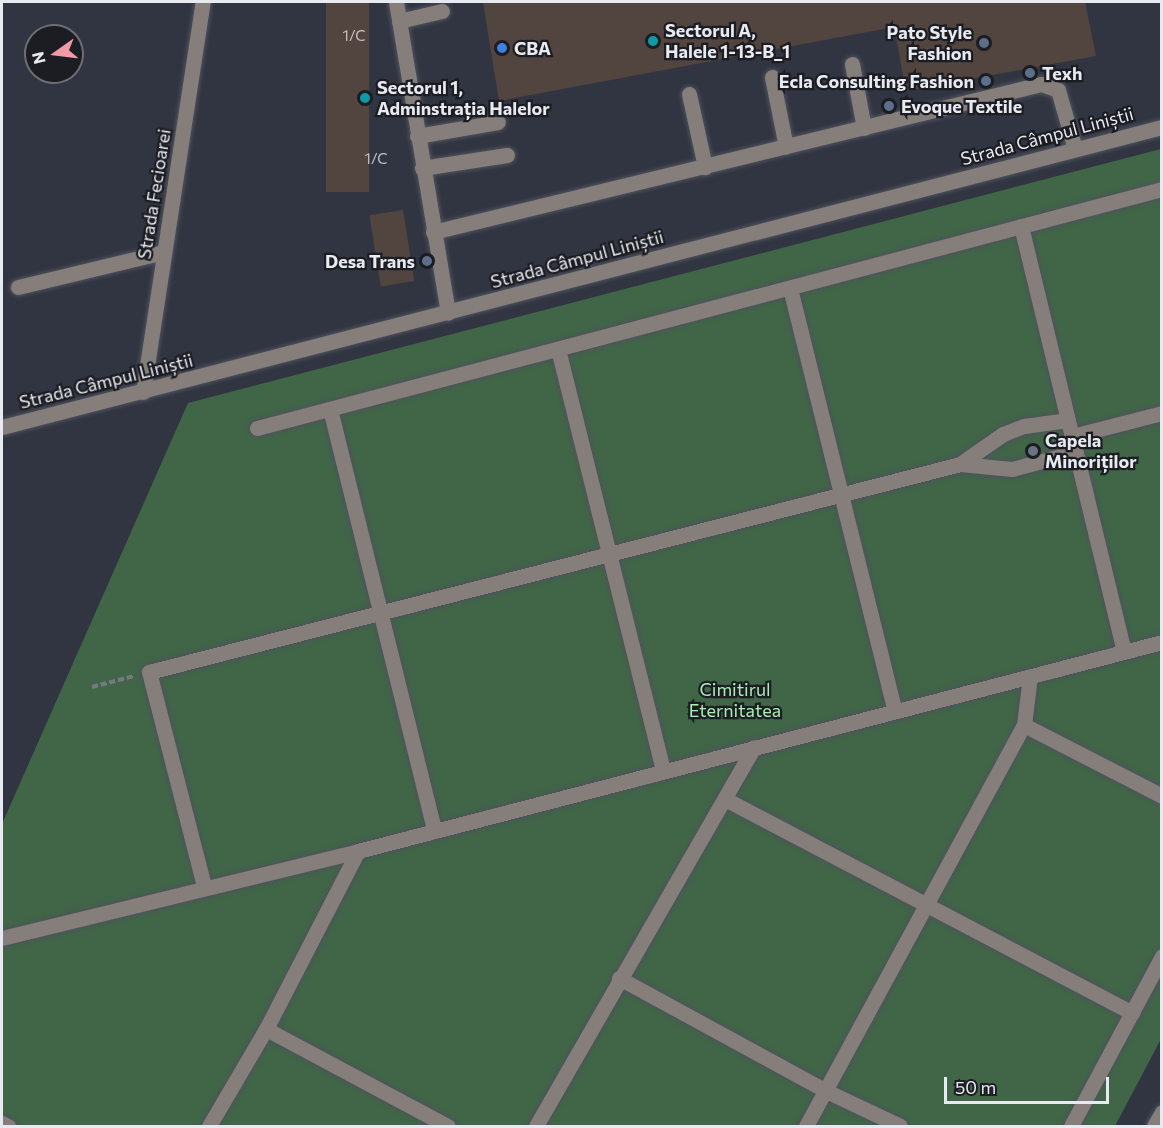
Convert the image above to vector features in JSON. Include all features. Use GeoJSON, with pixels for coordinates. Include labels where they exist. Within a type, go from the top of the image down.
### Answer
{"type":"FeatureCollection","features":[{"type":"Feature","properties":{"kind":"street","name":"Strada Fecioarei"},"geometry":{"type":"LineString","coordinates":[[143,392],[203,2]]}},
{"type":"Feature","properties":{"kind":"street"},"geometry":{"type":"LineString","coordinates":[[396,2],[432,232],[448,313]]}},
{"type":"Feature","properties":{"kind":"street"},"geometry":{"type":"LineString","coordinates":[[399,21],[442,11]]}},
{"type":"Feature","properties":{"kind":"street"},"geometry":{"type":"LineString","coordinates":[[852,64],[864,128]]}},
{"type":"Feature","properties":{"kind":"street"},"geometry":{"type":"LineString","coordinates":[[772,77],[786,147]]}},
{"type":"Feature","properties":{"kind":"street"},"geometry":{"type":"LineString","coordinates":[[432,232],[1047,83],[1060,95],[1075,149]]}},
{"type":"Feature","properties":{"kind":"street"},"geometry":{"type":"LineString","coordinates":[[689,94],[705,167]]}},
{"type":"Feature","properties":{"kind":"street"},"geometry":{"type":"LineString","coordinates":[[417,136],[498,122]]}},
{"type":"Feature","properties":{"kind":"street","name":"Strada Câmpul Liniștii"},"geometry":{"type":"LineString","coordinates":[[2,428],[1161,127]]}},
{"type":"Feature","properties":{"kind":"street"},"geometry":{"type":"LineString","coordinates":[[422,168],[507,154]]}},
{"type":"Feature","properties":{"kind":"street"},"geometry":{"type":"LineString","coordinates":[[257,428],[1161,189]]}},
{"type":"Feature","properties":{"kind":"street"},"geometry":{"type":"LineString","coordinates":[[1021,226],[1124,651]]}},
{"type":"Feature","properties":{"kind":"street"},"geometry":{"type":"LineString","coordinates":[[18,287],[164,252]]}},
{"type":"Feature","properties":{"kind":"street"},"geometry":{"type":"LineString","coordinates":[[790,288],[843,492],[895,711]]}},
{"type":"Feature","properties":{"kind":"street"},"geometry":{"type":"LineString","coordinates":[[558,349],[612,553],[663,771]]}},
{"type":"Feature","properties":{"kind":"street"},"geometry":{"type":"LineString","coordinates":[[330,409],[434,830]]}},
{"type":"Feature","properties":{"kind":"street"},"geometry":{"type":"LineString","coordinates":[[1072,436],[1161,413]]}},
{"type":"Feature","properties":{"kind":"street"},"geometry":{"type":"LineString","coordinates":[[960,464],[1003,434],[1024,426],[1068,420]]}},
{"type":"Feature","properties":{"kind":"street"},"geometry":{"type":"LineString","coordinates":[[204,886],[149,672],[843,492],[960,464],[1012,469],[1076,452]]}},
{"type":"Feature","properties":{"kind":"street"},"geometry":{"type":"LineString","coordinates":[[2,938],[204,886],[358,851],[1161,642]]}},
{"type":"Feature","properties":{"kind":"street"},"geometry":{"type":"LineString","coordinates":[[807,1126],[925,902],[1024,725],[1030,676]]}},
{"type":"Feature","properties":{"kind":"street"},"geometry":{"type":"LineString","coordinates":[[1024,725],[1161,796]]}},
{"type":"Feature","properties":{"kind":"street"},"geometry":{"type":"LineString","coordinates":[[536,1126],[618,978],[754,747]]}},
{"type":"Feature","properties":{"kind":"street"},"geometry":{"type":"LineString","coordinates":[[725,799],[925,902],[1132,1013]]}},
{"type":"Feature","properties":{"kind":"street"},"geometry":{"type":"LineString","coordinates":[[209,1126],[266,1029],[358,851]]}},
{"type":"Feature","properties":{"kind":"street"},"geometry":{"type":"LineString","coordinates":[[1071,1126],[1161,956]]}},
{"type":"Feature","properties":{"kind":"street"},"geometry":{"type":"LineString","coordinates":[[618,978],[825,1090],[900,1126]]}},
{"type":"Feature","properties":{"kind":"street"},"geometry":{"type":"LineString","coordinates":[[266,1029],[448,1126]]}},
{"type":"Feature","properties":{"kind":"street"},"geometry":{"type":"LineString","coordinates":[[1154,1126],[1161,1112]]}},
{"type":"Feature","properties":{"kind":"street"},"geometry":{"type":"LineString","coordinates":[[2,1123],[8,1126]]}},
{"type":"Feature","properties":{"kind":"path"},"geometry":{"type":"LineString","coordinates":[[92,687],[149,672]]}},
{"type":"Feature","properties":{"kind":"green space","name":"Cimitirul Eternitatea"},"geometry":{"type":"Polygon","coordinates":[[[1161,149],[1162,1037],[1115,1126],[2,1126],[2,824],[188,403],[1161,149]]]}},
{"type":"Feature","properties":{"kind":"building"},"geometry":{"type":"Polygon","coordinates":[[[326,2],[369,2],[369,192],[326,192],[326,2]]]}},
{"type":"Feature","properties":{"kind":"building","name":"Sectorul A, Halele 1-13-B_1"},"geometry":{"type":"Polygon","coordinates":[[[483,2],[1085,2],[1096,56],[906,91],[894,27],[499,101],[483,2]]]}},
{"type":"Feature","properties":{"kind":"building"},"geometry":{"type":"Polygon","coordinates":[[[403,210],[414,281],[381,286],[369,215],[403,210]]]}},
{"type":"Feature","properties":{"kind":"place","name":"Sectorul A, Halele 1-13-B_1"},"geometry":{"type":"Point","coordinates":[653,41]}},
{"type":"Feature","properties":{"kind":"place","name":"Pato Style Fashion"},"geometry":{"type":"Point","coordinates":[984,43]}},
{"type":"Feature","properties":{"kind":"place","name":"CBA"},"geometry":{"type":"Point","coordinates":[502,48]}},
{"type":"Feature","properties":{"kind":"place","name":"Texh"},"geometry":{"type":"Point","coordinates":[1030,73]}},
{"type":"Feature","properties":{"kind":"place","name":"Ecla Consulting Fashion"},"geometry":{"type":"Point","coordinates":[986,81]}},
{"type":"Feature","properties":{"kind":"place","name":"Sectorul 1, Adminstrația Halelor"},"geometry":{"type":"Point","coordinates":[365,98]}},
{"type":"Feature","properties":{"kind":"place","name":"Evoque Textile"},"geometry":{"type":"Point","coordinates":[889,106]}},
{"type":"Feature","properties":{"kind":"place","name":"Desa Trans"},"geometry":{"type":"Point","coordinates":[427,261]}},
{"type":"Feature","properties":{"kind":"place","name":"Capela Minoriților"},"geometry":{"type":"Point","coordinates":[1033,451]}}]}
